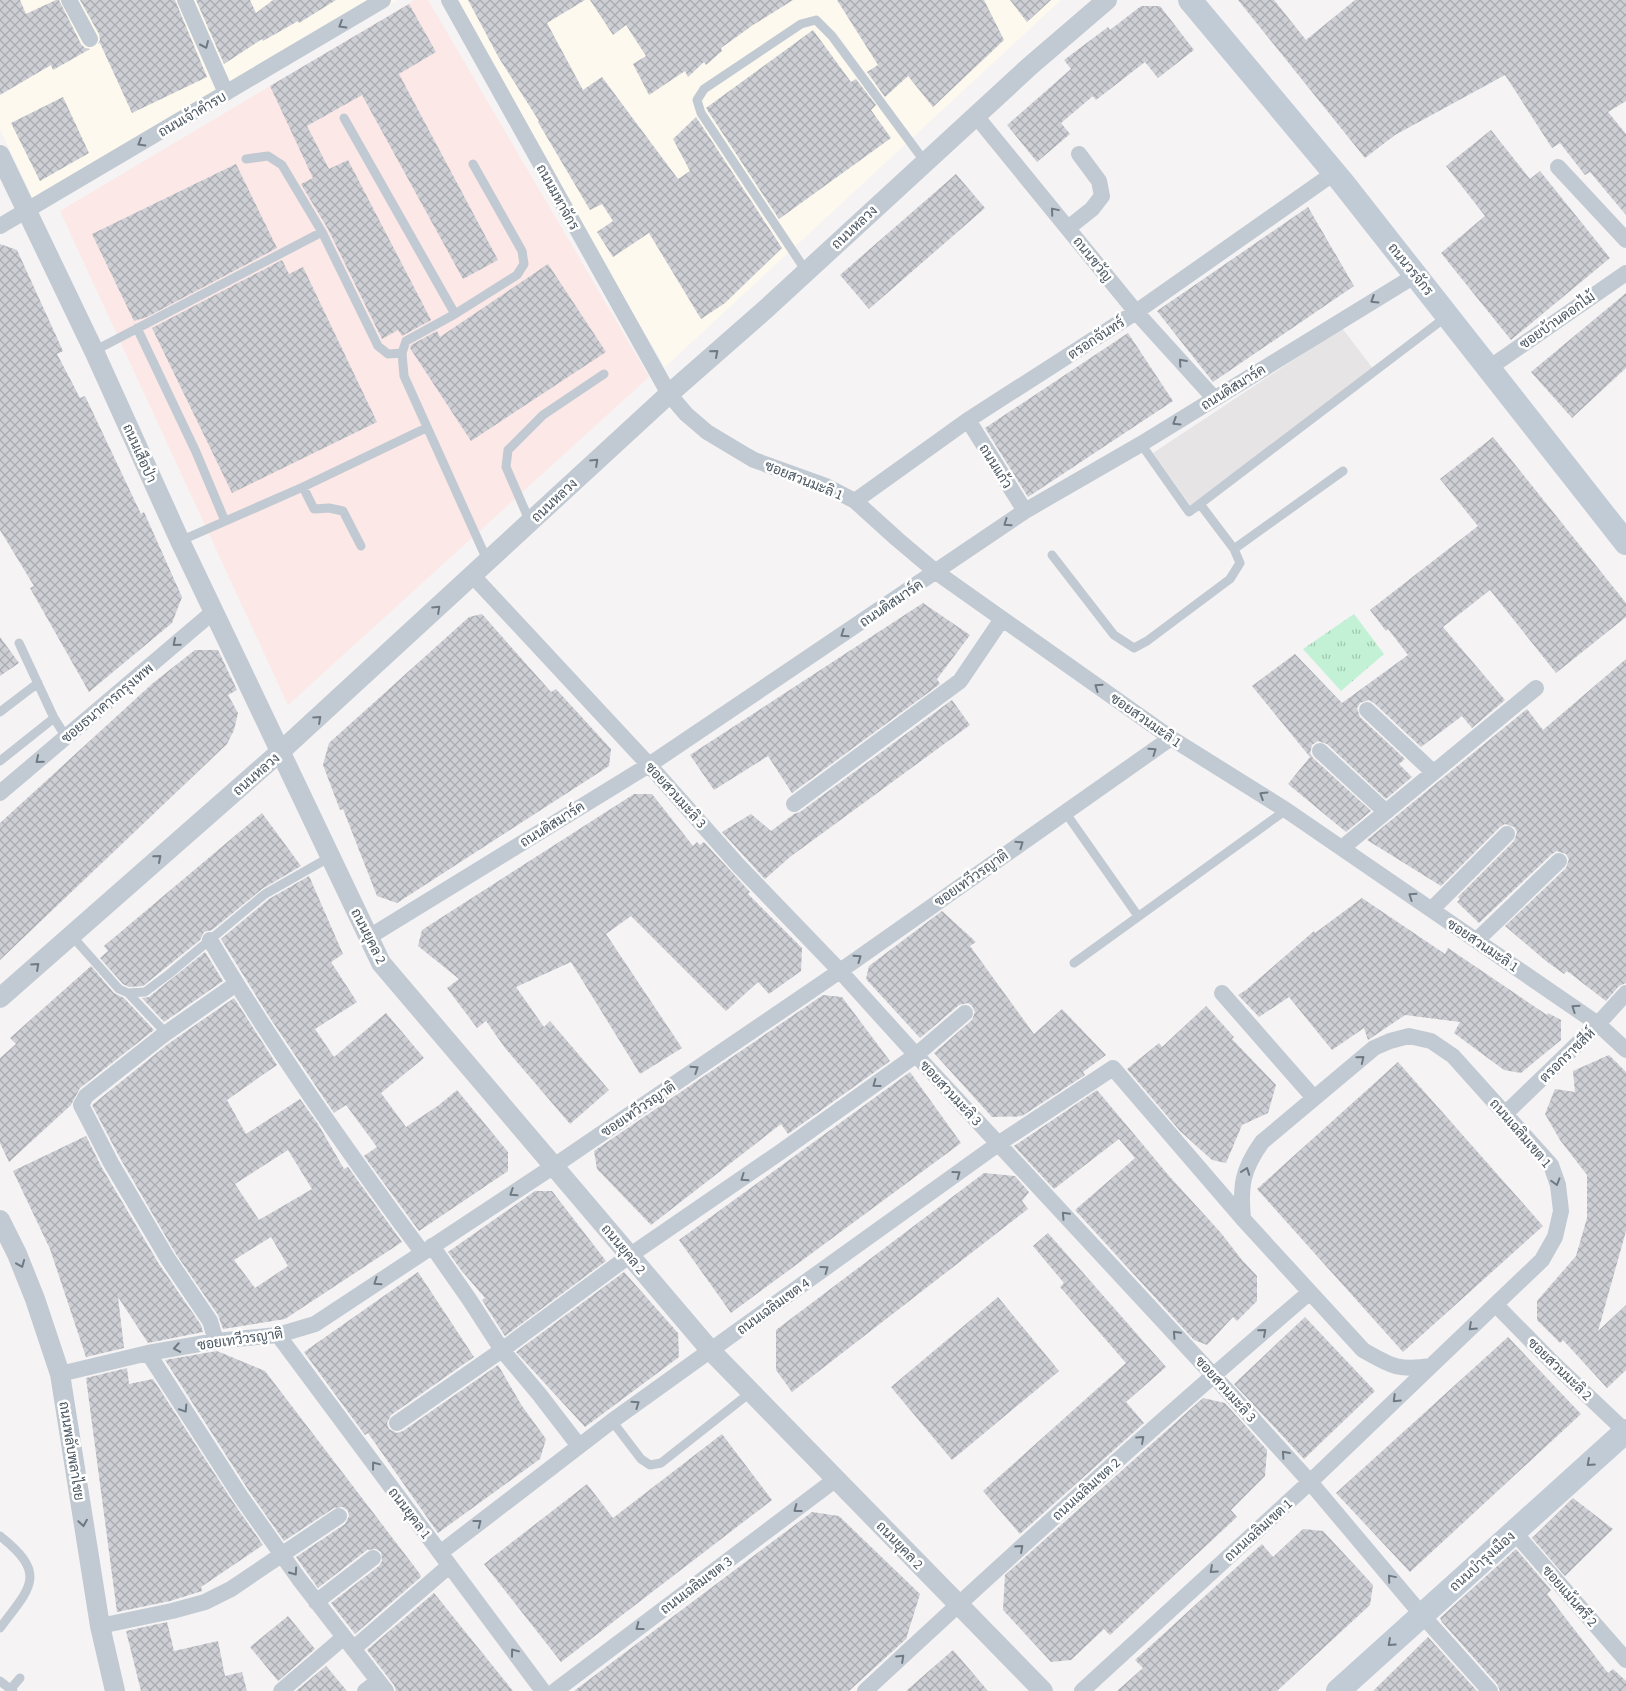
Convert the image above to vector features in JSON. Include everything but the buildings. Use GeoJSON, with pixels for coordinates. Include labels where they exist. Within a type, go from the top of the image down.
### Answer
{"type":"FeatureCollection","features":[{"type":"Feature","properties":{"kind":"main road","name":"ถนนวรจักร"},"geometry":{"type":"LineString","coordinates":[[1190,0],[1334,172],[1626,543]]}},
{"type":"Feature","properties":{"kind":"main road","name":"ถนนบำรุงเมือง"},"geometry":{"type":"LineString","coordinates":[[1338,1691],[1626,1431]]}},
{"type":"Feature","properties":{"kind":"street"},"geometry":{"type":"LineString","coordinates":[[69,0],[90,39]]}},
{"type":"Feature","properties":{"kind":"street"},"geometry":{"type":"LineString","coordinates":[[185,0],[226,94]]}},
{"type":"Feature","properties":{"kind":"street","name":"ถนนเจ้าคำรบ"},"geometry":{"type":"LineString","coordinates":[[0,226],[383,0]]}},
{"type":"Feature","properties":{"kind":"street","name":"ถนนมหาจักร"},"geometry":{"type":"LineString","coordinates":[[449,0],[669,394]]}},
{"type":"Feature","properties":{"kind":"street","name":"ถนนหลวง"},"geometry":{"type":"LineString","coordinates":[[0,998],[282,751],[669,394],[1030,66],[1107,0]]}},
{"type":"Feature","properties":{"kind":"street","name":"ถนนขวัญ"},"geometry":{"type":"LineString","coordinates":[[976,116],[1136,312],[1214,398]]}},
{"type":"Feature","properties":{"kind":"street"},"geometry":{"type":"LineString","coordinates":[[1068,228],[1092,209],[1102,196],[1099,181],[1079,154]]}},
{"type":"Feature","properties":{"kind":"street","name":"ถนนเสือป่า"},"geometry":{"type":"LineString","coordinates":[[0,155],[94,351],[180,542],[282,751]]}},
{"type":"Feature","properties":{"kind":"street"},"geometry":{"type":"LineString","coordinates":[[1558,167],[1626,240]]}},
{"type":"Feature","properties":{"kind":"street","name":"ตรอกจันทร์"},"geometry":{"type":"LineString","coordinates":[[855,501],[968,420],[1136,312],[1334,172]]}},
{"type":"Feature","properties":{"kind":"street","name":"ซอยบ้านดอกไม้"},"geometry":{"type":"LineString","coordinates":[[1489,368],[1626,273]]}},
{"type":"Feature","properties":{"kind":"street","name":"ถนนดิสมาร์ค"},"geometry":{"type":"LineString","coordinates":[[369,937],[649,765],[1024,512],[1141,444],[1416,275]]}},
{"type":"Feature","properties":{"kind":"street","name":"ซอยสวนมะลิ 1"},"geometry":{"type":"LineString","coordinates":[[669,394],[686,414],[706,432],[754,460],[826,486],[855,501],[936,572],[1002,619],[1171,738],[1286,810],[1477,940],[1598,1024],[1626,1050]]}},
{"type":"Feature","properties":{"kind":"street","name":"ถนนแก้ว"},"geometry":{"type":"LineString","coordinates":[[968,420],[1024,512]]}},
{"type":"Feature","properties":{"kind":"street","name":"ซอยสวนมะลิ 3"},"geometry":{"type":"LineString","coordinates":[[472,576],[1213,1375],[1310,1482],[1422,1615],[1490,1691]]}},
{"type":"Feature","properties":{"kind":"street","name":"ซอยธนาคารกรุงเทพ"},"geometry":{"type":"LineString","coordinates":[[0,793],[214,612]]}},
{"type":"Feature","properties":{"kind":"street"},"geometry":{"type":"LineString","coordinates":[[794,804],[960,681],[1002,619]]}},
{"type":"Feature","properties":{"kind":"street"},"geometry":{"type":"LineString","coordinates":[[1342,848],[1536,688]]}},
{"type":"Feature","properties":{"kind":"street"},"geometry":{"type":"LineString","coordinates":[[1367,710],[1433,772]]}},
{"type":"Feature","properties":{"kind":"street","name":"ซอยเทวีวรญาติ"},"geometry":{"type":"LineString","coordinates":[[60,1374],[148,1353],[216,1341],[278,1335],[315,1324],[554,1166],[840,971],[1171,738]]}},
{"type":"Feature","properties":{"kind":"street","name":"ถนนยุคล 2"},"geometry":{"type":"LineString","coordinates":[[282,751],[381,963],[711,1351],[1043,1691]]}},
{"type":"Feature","properties":{"kind":"street"},"geometry":{"type":"LineString","coordinates":[[1320,751],[1385,811]]}},
{"type":"Feature","properties":{"kind":"street"},"geometry":{"type":"LineString","coordinates":[[1432,909],[1507,834]]}},
{"type":"Feature","properties":{"kind":"street"},"geometry":{"type":"LineString","coordinates":[[1477,940],[1559,861]]}},
{"type":"Feature","properties":{"kind":"street"},"geometry":{"type":"LineString","coordinates":[[210,940],[236,984],[349,1154],[470,1298],[502,1350],[539,1394],[578,1446]]}},
{"type":"Feature","properties":{"kind":"street"},"geometry":{"type":"LineString","coordinates":[[216,1341],[210,1320],[168,1259],[111,1163],[81,1105],[86,1096],[166,1033],[236,984]]}},
{"type":"Feature","properties":{"kind":"street","name":"ตรอกราชสีห์"},"geometry":{"type":"LineString","coordinates":[[1505,1114],[1598,1024],[1626,992]]}},
{"type":"Feature","properties":{"kind":"street"},"geometry":{"type":"LineString","coordinates":[[1222,993],[1314,1098]]}},
{"type":"Feature","properties":{"kind":"street"},"geometry":{"type":"LineString","coordinates":[[397,1423],[502,1350],[629,1256],[779,1153],[916,1055],[965,1012]]}},
{"type":"Feature","properties":{"kind":"street","name":"ถนนเฉลิมเขต 1"},"geometry":{"type":"LineString","coordinates":[[1082,1691],[1310,1482],[1542,1260],[1555,1237],[1561,1211],[1558,1185],[1551,1165],[1453,1056],[1430,1041],[1409,1036],[1374,1048],[1262,1142],[1250,1158],[1243,1179],[1241,1198],[1244,1219]]}},
{"type":"Feature","properties":{"kind":"street","name":"ถนนเฉลิมเขต 4"},"geometry":{"type":"LineString","coordinates":[[281,1691],[349,1643],[444,1559],[578,1446],[998,1144],[1113,1068],[1244,1219]]}},
{"type":"Feature","properties":{"kind":"street"},"geometry":{"type":"LineString","coordinates":[[1244,1219],[1363,1350],[1387,1364],[1409,1369],[1431,1366]]}},
{"type":"Feature","properties":{"kind":"street","name":"ถนนพลับพลาไชย"},"geometry":{"type":"LineString","coordinates":[[0,1220],[17,1254],[35,1299],[60,1374],[100,1626],[115,1691]]}},
{"type":"Feature","properties":{"kind":"street","name":"ถนนเฉลิมเขต 2"},"geometry":{"type":"LineString","coordinates":[[865,1691],[958,1604],[1213,1375],[1310,1292]]}},
{"type":"Feature","properties":{"kind":"street","name":"ซอยสวนมะลิ 2"},"geometry":{"type":"LineString","coordinates":[[1496,1305],[1551,1361],[1626,1431]]}},
{"type":"Feature","properties":{"kind":"street","name":"ถนนยุคล 1"},"geometry":{"type":"LineString","coordinates":[[278,1335],[543,1691]]}},
{"type":"Feature","properties":{"kind":"street"},"geometry":{"type":"LineString","coordinates":[[148,1353],[241,1497],[316,1602],[382,1686],[365,1691]]}},
{"type":"Feature","properties":{"kind":"street","name":"ถนนเฉลิมเขต 3"},"geometry":{"type":"LineString","coordinates":[[555,1691],[836,1479]]}},
{"type":"Feature","properties":{"kind":"street"},"geometry":{"type":"LineString","coordinates":[[100,1626],[205,1602],[230,1589],[339,1516]]}},
{"type":"Feature","properties":{"kind":"street","name":"ซอยแม้นศรี 2"},"geometry":{"type":"LineString","coordinates":[[1514,1532],[1626,1660]]}},
{"type":"Feature","properties":{"kind":"street"},"geometry":{"type":"LineString","coordinates":[[316,1602],[373,1558]]}},
{"type":"Feature","properties":{"kind":"lane"},"geometry":{"type":"LineString","coordinates":[[806,271],[701,113],[697,100],[704,89],[801,24],[816,20],[832,36],[925,162]]}},
{"type":"Feature","properties":{"kind":"lane"},"geometry":{"type":"LineString","coordinates":[[344,118],[456,314]]}},
{"type":"Feature","properties":{"kind":"lane"},"geometry":{"type":"LineString","coordinates":[[246,159],[268,156],[282,165],[322,232],[378,346],[388,354],[402,353]]}},
{"type":"Feature","properties":{"kind":"lane"},"geometry":{"type":"LineString","coordinates":[[474,164],[522,251],[524,264],[517,275],[456,314],[406,341],[402,353],[404,376],[488,562]]}},
{"type":"Feature","properties":{"kind":"lane"},"geometry":{"type":"LineString","coordinates":[[94,351],[322,232]]}},
{"type":"Feature","properties":{"kind":"lane"},"geometry":{"type":"LineString","coordinates":[[1141,444],[1189,512],[1448,315]]}},
{"type":"Feature","properties":{"kind":"lane"},"geometry":{"type":"LineString","coordinates":[[137,328],[196,452],[225,522]]}},
{"type":"Feature","properties":{"kind":"lane"},"geometry":{"type":"LineString","coordinates":[[530,522],[506,467],[508,450],[543,415],[604,374]]}},
{"type":"Feature","properties":{"kind":"lane"},"geometry":{"type":"LineString","coordinates":[[180,542],[303,487],[426,428]]}},
{"type":"Feature","properties":{"kind":"lane"},"geometry":{"type":"LineString","coordinates":[[1234,549],[1343,471]]}},
{"type":"Feature","properties":{"kind":"lane"},"geometry":{"type":"LineString","coordinates":[[303,487],[314,509],[329,508],[343,511],[361,546]]}},
{"type":"Feature","properties":{"kind":"lane"},"geometry":{"type":"LineString","coordinates":[[1052,555],[1114,635],[1134,648],[1147,641],[1230,580],[1240,563],[1234,549],[1200,504]]}},
{"type":"Feature","properties":{"kind":"lane"},"geometry":{"type":"LineString","coordinates":[[19,643],[54,718],[66,738]]}},
{"type":"Feature","properties":{"kind":"lane"},"geometry":{"type":"LineString","coordinates":[[0,712],[38,683]]}},
{"type":"Feature","properties":{"kind":"lane"},"geometry":{"type":"LineString","coordinates":[[0,761],[54,718]]}},
{"type":"Feature","properties":{"kind":"lane"},"geometry":{"type":"LineString","coordinates":[[1074,963],[1286,810]]}},
{"type":"Feature","properties":{"kind":"lane"},"geometry":{"type":"LineString","coordinates":[[1066,812],[1138,916]]}},
{"type":"Feature","properties":{"kind":"lane"},"geometry":{"type":"LineString","coordinates":[[71,935],[119,990],[128,993],[145,992],[265,894],[330,857]]}},
{"type":"Feature","properties":{"kind":"lane"},"geometry":{"type":"LineString","coordinates":[[128,993],[166,1033]]}},
{"type":"Feature","properties":{"kind":"lane"},"geometry":{"type":"LineString","coordinates":[[612,1421],[641,1460],[650,1465],[661,1463],[751,1392]]}},
{"type":"Feature","properties":{"kind":"lane"},"geometry":{"type":"LineString","coordinates":[[0,1536],[21,1554],[29,1567],[30,1580],[27,1593],[0,1628]]}},
{"type":"Feature","properties":{"kind":"lane"},"geometry":{"type":"LineString","coordinates":[[0,1680],[11,1690],[20,1678]]}},
{"type":"Feature","properties":{"kind":"shaded area"},"geometry":{"type":"Polygon","coordinates":[[[0,0],[398,0],[39,211],[0,129],[0,0]]]}},
{"type":"Feature","properties":{"kind":"shaded area"},"geometry":{"type":"Polygon","coordinates":[[[415,0],[428,0],[649,377],[288,705],[60,211],[415,0]]]}},
{"type":"Feature","properties":{"kind":"shaded area"},"geometry":{"type":"Polygon","coordinates":[[[447,0],[1061,0],[665,367],[447,0]]]}},
{"type":"Feature","properties":{"kind":"shaded area"},"geometry":{"type":"Polygon","coordinates":[[[1342,328],[1377,374],[1196,513],[1153,453],[1342,328]]]}},
{"type":"Feature","properties":{"kind":"green space"},"geometry":{"type":"Polygon","coordinates":[[[1354,614],[1384,654],[1341,691],[1303,649],[1354,614]]]}}]}
